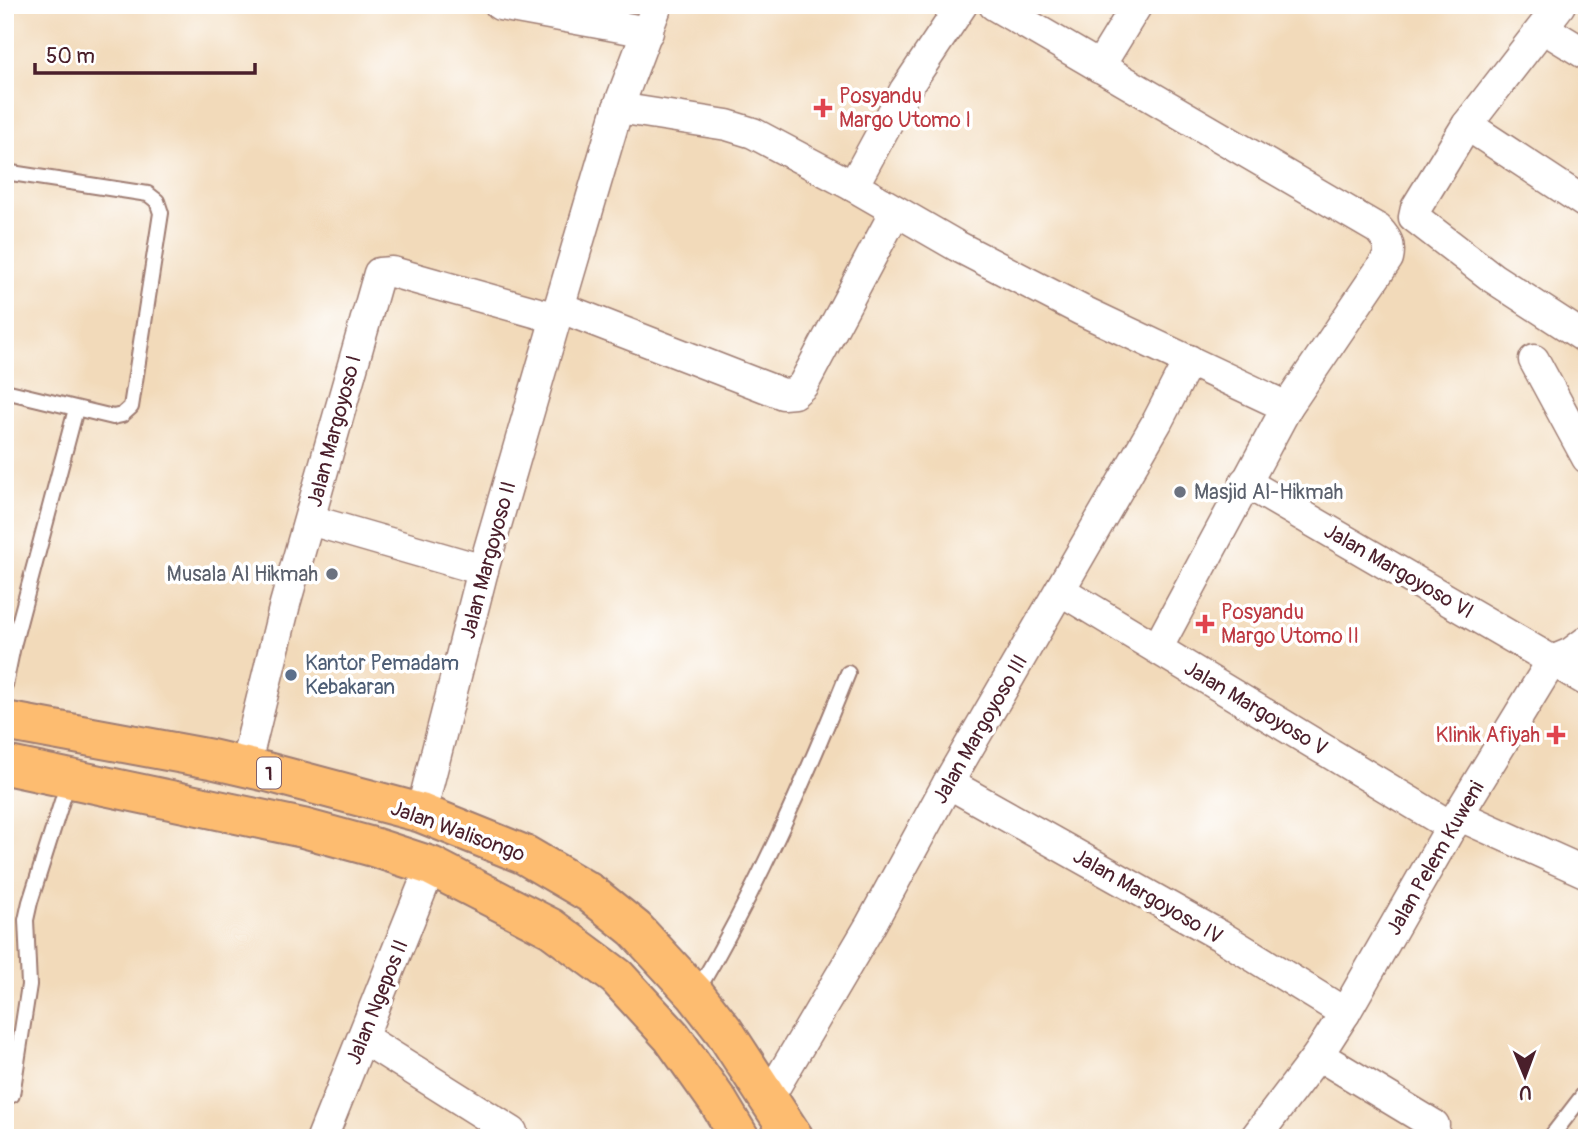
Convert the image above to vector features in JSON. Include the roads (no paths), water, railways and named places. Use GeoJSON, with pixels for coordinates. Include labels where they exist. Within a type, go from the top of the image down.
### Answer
{"type":"FeatureCollection","features":[{"type":"Feature","properties":{"kind":"highway","name":"Jalan Walisongo"},"geometry":{"type":"LineString","coordinates":[[5,721],[256,770],[421,813],[525,855],[590,893],[635,929],[695,994],[769,1097],[794,1138]]}},
{"type":"Feature","properties":{"kind":"highway","name":"Jalan Walisongo"},"geometry":{"type":"LineString","coordinates":[[5,765],[253,816],[373,846],[431,866],[551,928],[617,977],[672,1037],[719,1103],[740,1138]]}},
{"type":"Feature","properties":{"kind":"highway"},"geometry":{"type":"LineString","coordinates":[[253,816],[256,770]]}},
{"type":"Feature","properties":{"kind":"street"},"geometry":{"type":"LineString","coordinates":[[500,5],[652,18]]}},
{"type":"Feature","properties":{"kind":"street"},"geometry":{"type":"LineString","coordinates":[[853,186],[905,90],[962,5]]}},
{"type":"Feature","properties":{"kind":"street"},"geometry":{"type":"LineString","coordinates":[[993,5],[1378,229],[1390,248],[1388,258],[1287,407],[1158,648]]}},
{"type":"Feature","properties":{"kind":"street"},"geometry":{"type":"LineString","coordinates":[[1099,67],[1137,5]]}},
{"type":"Feature","properties":{"kind":"street"},"geometry":{"type":"LineString","coordinates":[[1587,55],[1552,17],[1467,125],[1414,213],[1416,220],[1493,278],[1587,339]]}},
{"type":"Feature","properties":{"kind":"street","name":"Jalan Margoyoso II"},"geometry":{"type":"LineString","coordinates":[[421,813],[483,570],[557,313],[618,108],[652,18]]}},
{"type":"Feature","properties":{"kind":"street"},"geometry":{"type":"LineString","coordinates":[[618,108],[727,125],[753,133],[1081,310],[1287,407]]}},
{"type":"Feature","properties":{"kind":"street"},"geometry":{"type":"LineString","coordinates":[[1467,125],[1587,204]]}},
{"type":"Feature","properties":{"kind":"street"},"geometry":{"type":"LineString","coordinates":[[557,313],[783,394],[793,393],[803,386],[895,212]]}},
{"type":"Feature","properties":{"kind":"street","name":"Jalan Margoyoso I"},"geometry":{"type":"LineString","coordinates":[[256,770],[285,604],[379,273],[392,272],[557,313]]}},
{"type":"Feature","properties":{"kind":"street","name":"Jalan Margoyoso III"},"geometry":{"type":"LineString","coordinates":[[769,1097],[870,926],[948,783],[1157,422],[1189,360]]}},
{"type":"Feature","properties":{"kind":"street"},"geometry":{"type":"LineString","coordinates":[[1534,360],[1587,458]]}},
{"type":"Feature","properties":{"kind":"street","name":"Jalan Margoyoso VI"},"geometry":{"type":"LineString","coordinates":[[1245,482],[1587,681]]}},
{"type":"Feature","properties":{"kind":"street"},"geometry":{"type":"LineString","coordinates":[[310,520],[483,570]]}},
{"type":"Feature","properties":{"kind":"street","name":"Jalan Margoyoso V"},"geometry":{"type":"LineString","coordinates":[[1060,590],[1455,821],[1587,873]]}},
{"type":"Feature","properties":{"kind":"street"},"geometry":{"type":"LineString","coordinates":[[1552,661],[1571,653],[1587,641]]}},
{"type":"Feature","properties":{"kind":"street","name":"Jalan Pelem Kuweni"},"geometry":{"type":"LineString","coordinates":[[1255,1138],[1318,1055],[1345,1013],[1455,821],[1552,661]]}},
{"type":"Feature","properties":{"kind":"street","name":"Jalan Margoyoso IV"},"geometry":{"type":"LineString","coordinates":[[948,783],[1219,935],[1345,1013]]}},
{"type":"Feature","properties":{"kind":"street","name":"Jalan Ngepos II"},"geometry":{"type":"LineString","coordinates":[[322,1138],[431,866]]}},
{"type":"Feature","properties":{"kind":"street"},"geometry":{"type":"LineString","coordinates":[[363,1038],[512,1132]]}},
{"type":"Feature","properties":{"kind":"street"},"geometry":{"type":"LineString","coordinates":[[1318,1055],[1434,1125]]}},
{"type":"Feature","properties":{"kind":"lane"},"geometry":{"type":"LineString","coordinates":[[5,172],[148,194],[157,201],[161,213],[131,407],[122,415],[113,418],[5,391]]}},
{"type":"Feature","properties":{"kind":"lane"},"geometry":{"type":"LineString","coordinates":[[5,685],[9,645],[18,626],[76,409]]}},
{"type":"Feature","properties":{"kind":"lane"},"geometry":{"type":"LineString","coordinates":[[5,617],[18,626]]}},
{"type":"Feature","properties":{"kind":"lane"},"geometry":{"type":"LineString","coordinates":[[695,994],[755,885],[820,745],[848,673]]}},
{"type":"Feature","properties":{"kind":"lane"},"geometry":{"type":"LineString","coordinates":[[12,1095],[29,985],[26,920],[69,779]]}},
{"type":"Feature","properties":{"kind":"lane"},"geometry":{"type":"LineString","coordinates":[[1550,1138],[1587,1090]]}},
{"type":"Feature","properties":{"kind":"place","name":"Posyandu Margo Utomo I"},"geometry":{"type":"Point","coordinates":[823,108]}},
{"type":"Feature","properties":{"kind":"place","name":"Masjid Al-Hikmah"},"geometry":{"type":"Point","coordinates":[1180,492]}},
{"type":"Feature","properties":{"kind":"place","name":"Musala Al Hikmah"},"geometry":{"type":"Point","coordinates":[332,574]}},
{"type":"Feature","properties":{"kind":"place","name":"Posyandu Margo Utomo II"},"geometry":{"type":"Point","coordinates":[1205,624]}},
{"type":"Feature","properties":{"kind":"place","name":"Kantor Pemadam Kebakaran"},"geometry":{"type":"Point","coordinates":[291,675]}},
{"type":"Feature","properties":{"kind":"place","name":"Klinik Afiyah"},"geometry":{"type":"Point","coordinates":[1556,735]}}]}
